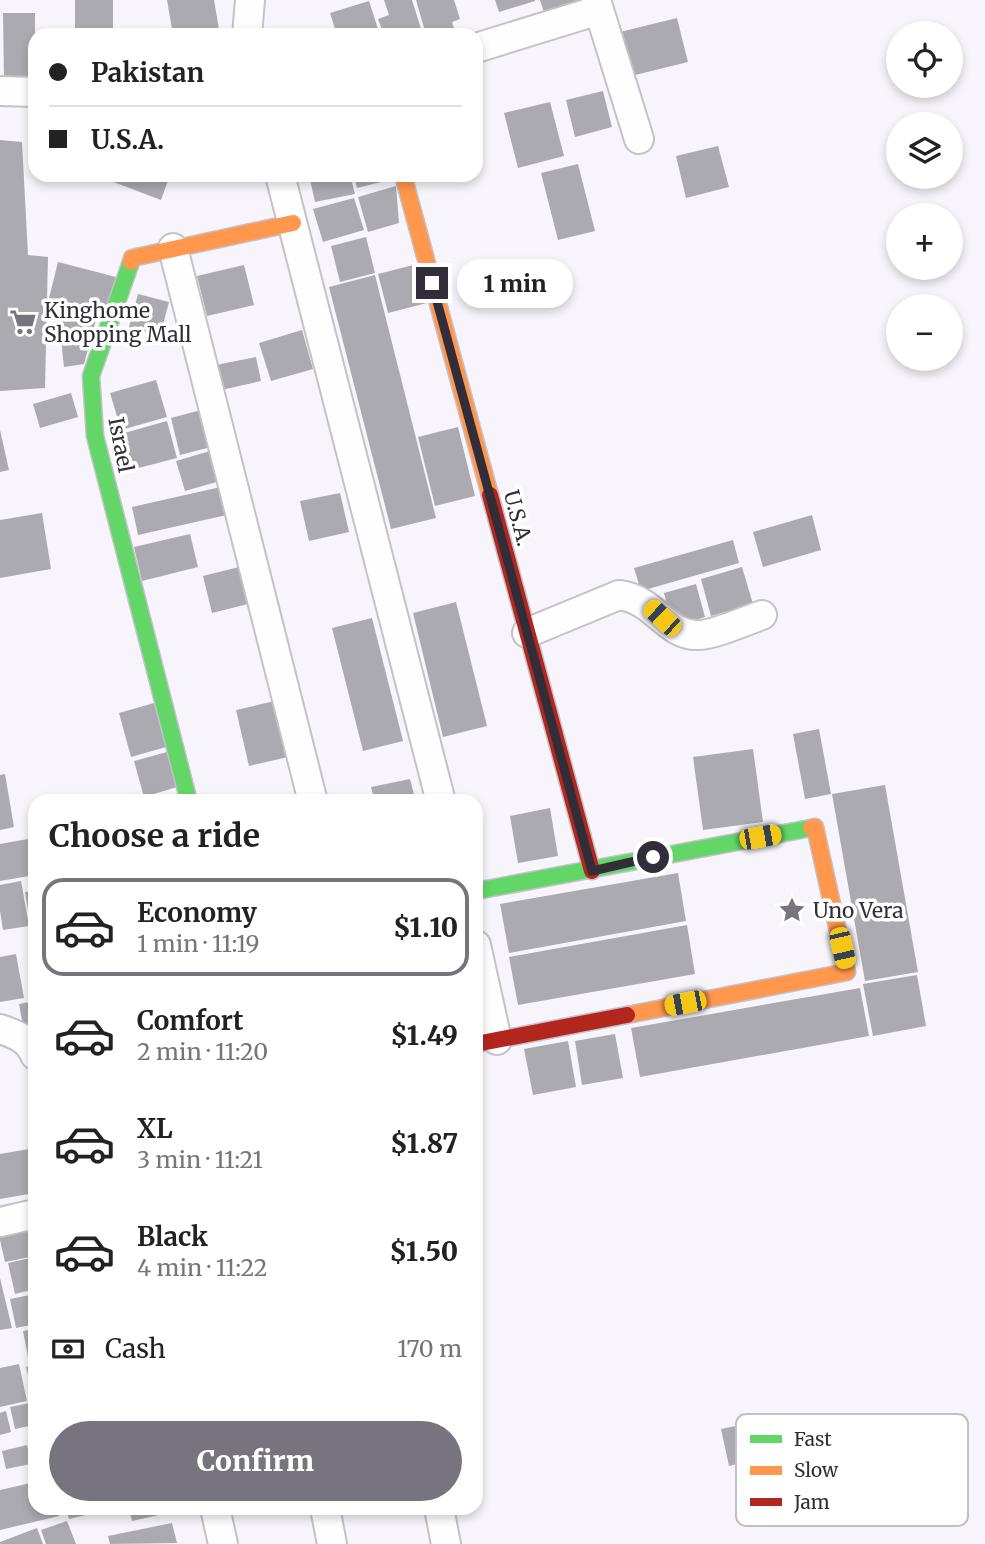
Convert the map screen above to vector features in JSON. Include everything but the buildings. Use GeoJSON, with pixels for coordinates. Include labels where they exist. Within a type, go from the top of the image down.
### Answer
{"type":"FeatureCollection","features":[{"type":"Feature","properties":{"kind":"street"},"geometry":{"type":"LineString","coordinates":[[248,28],[250,0]]}},
{"type":"Feature","properties":{"kind":"street"},"geometry":{"type":"LineString","coordinates":[[483,46],[598,5],[639,139]]}},
{"type":"Feature","properties":{"kind":"street"},"geometry":{"type":"LineString","coordinates":[[0,91],[28,92]]}},
{"type":"Feature","properties":{"kind":"street"},"geometry":{"type":"LineString","coordinates":[[282,182],[439,794]]}},
{"type":"Feature","properties":{"kind":"street","name":"U.S.A."},"geometry":{"type":"LineString","coordinates":[[405,182],[592,871]]}},
{"type":"Feature","properties":{"kind":"street","name":"Israel"},"geometry":{"type":"LineString","coordinates":[[187,794],[95,436],[91,376],[132,258],[293,223]]}},
{"type":"Feature","properties":{"kind":"street"},"geometry":{"type":"LineString","coordinates":[[173,248],[311,794]]}},
{"type":"Feature","properties":{"kind":"street"},"geometry":{"type":"LineString","coordinates":[[527,632],[619,595],[633,597],[649,606],[674,629],[699,636],[762,615]]}},
{"type":"Feature","properties":{"kind":"street"},"geometry":{"type":"LineString","coordinates":[[483,890],[815,827],[848,972],[486,1042],[483,1013]]}},
{"type":"Feature","properties":{"kind":"street"},"geometry":{"type":"LineString","coordinates":[[0,1028],[28,1043]]}},
{"type":"Feature","properties":{"kind":"street"},"geometry":{"type":"LineString","coordinates":[[0,1222],[28,1216]]}},
{"type":"Feature","properties":{"kind":"street"},"geometry":{"type":"LineString","coordinates":[[217,1515],[223,1544]]}},
{"type":"Feature","properties":{"kind":"street"},"geometry":{"type":"LineString","coordinates":[[326,1515],[332,1544]]}},
{"type":"Feature","properties":{"kind":"street"},"geometry":{"type":"LineString","coordinates":[[440,1515],[446,1544]]}},
{"type":"Feature","properties":{"kind":"traffic: fast"},"geometry":{"type":"LineString","coordinates":[[131,262],[91,376],[95,436],[187,794]]}},
{"type":"Feature","properties":{"kind":"traffic: fast"},"geometry":{"type":"LineString","coordinates":[[483,890],[811,828]]}},
{"type":"Feature","properties":{"kind":"traffic: slow"},"geometry":{"type":"LineString","coordinates":[[405,182],[490,495]]}},
{"type":"Feature","properties":{"kind":"traffic: slow"},"geometry":{"type":"LineString","coordinates":[[131,262],[132,258],[293,223]]}},
{"type":"Feature","properties":{"kind":"traffic: slow"},"geometry":{"type":"LineString","coordinates":[[627,1015],[847,972],[815,827],[811,828]]}},
{"type":"Feature","properties":{"kind":"traffic: jam"},"geometry":{"type":"LineString","coordinates":[[490,495],[592,871]]}},
{"type":"Feature","properties":{"kind":"traffic: jam"},"geometry":{"type":"LineString","coordinates":[[483,1043],[627,1015]]}},
{"type":"Feature","properties":{"kind":"place","name":"Kinghome Shopping Mall"},"geometry":{"type":"Point","coordinates":[23,322]}},
{"type":"Feature","properties":{"kind":"place","name":"Uno Vera"},"geometry":{"type":"Point","coordinates":[792,910]}},
{"type":"Feature","properties":{"kind":"route"},"geometry":{"type":"LineString","coordinates":[[432,283],[592,871],[653,857]]}}]}
